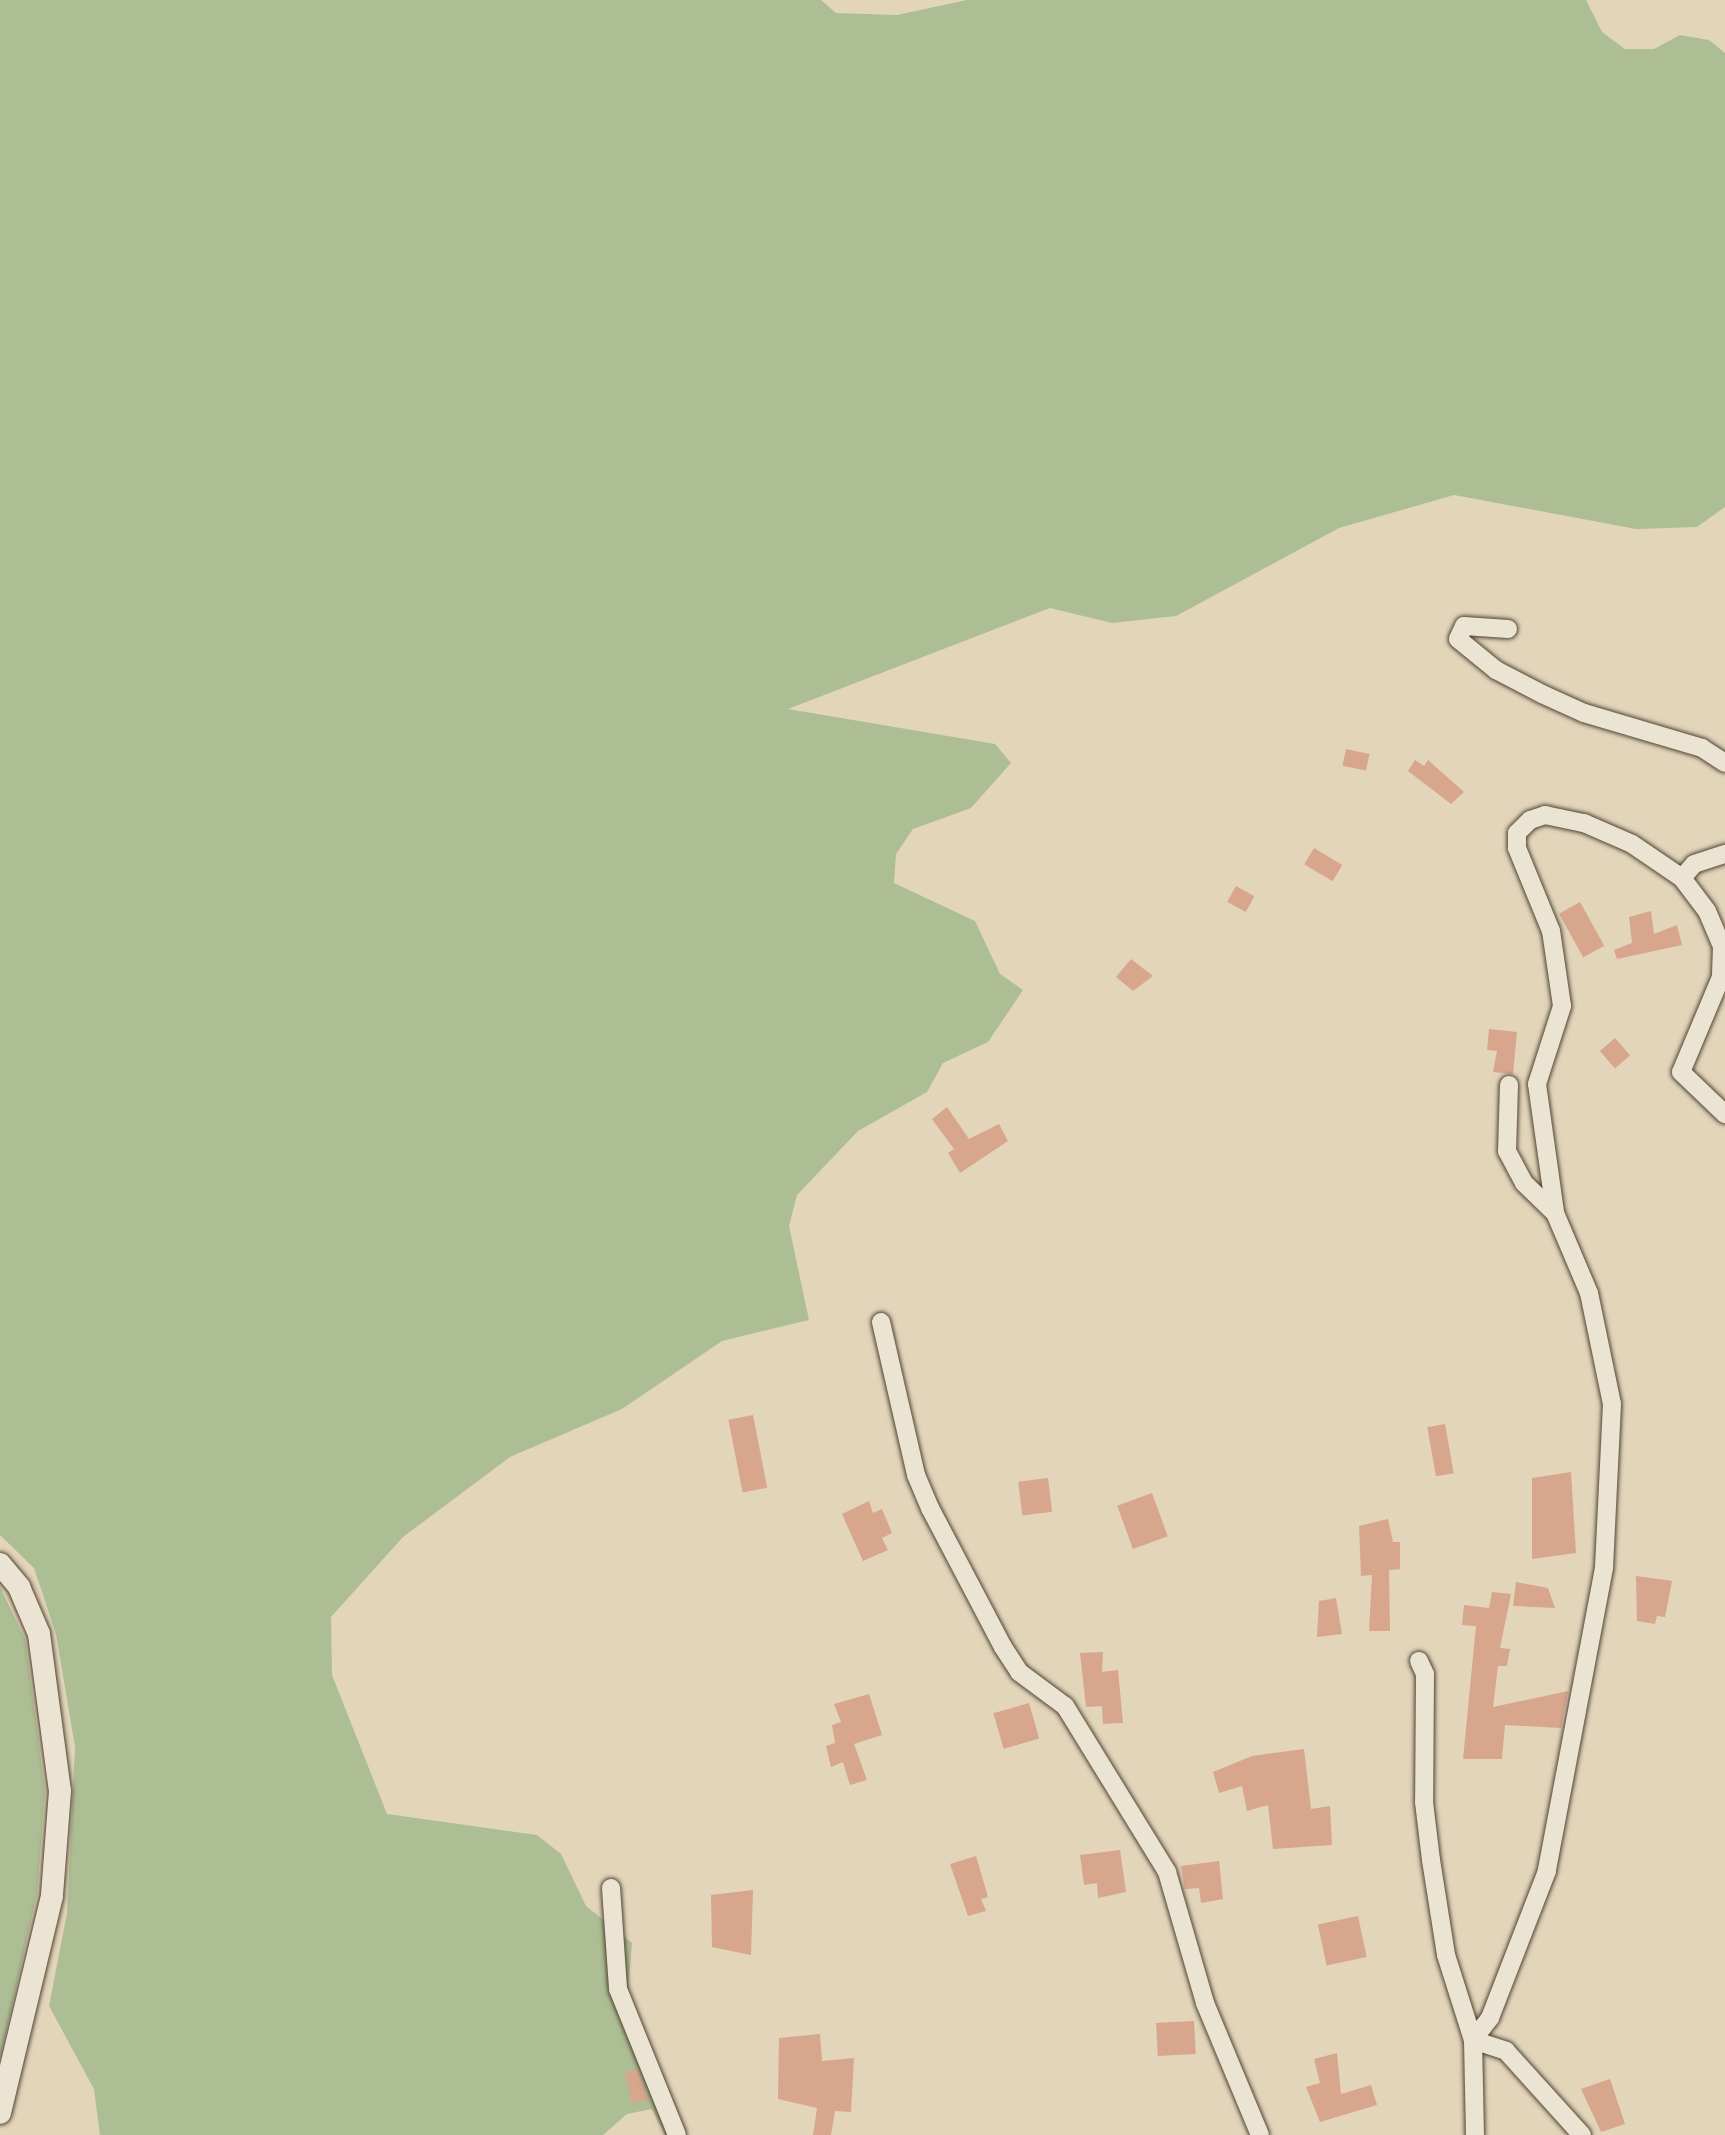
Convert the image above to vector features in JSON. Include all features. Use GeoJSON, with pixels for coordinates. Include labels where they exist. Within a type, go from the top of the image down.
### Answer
{"type":"FeatureCollection","features":[{"type":"Feature","properties":{"kind":"street"},"geometry":{"type":"LineString","coordinates":[[1508,630],[1464,626],[1458,638],[1496,670],[1556,700],[1702,748],[1725,764]]}},
{"type":"Feature","properties":{"kind":"street"},"geometry":{"type":"LineString","coordinates":[[1473,2040],[1490,2018],[1546,1870],[1604,1568],[1609,1386],[1589,1293],[1555,1213],[1537,1084],[1556,1014],[1562,1006],[1551,931],[1517,848],[1517,833],[1546,816],[1584,823],[1632,844],[1682,878],[1707,911],[1722,946],[1721,977],[1681,1072],[1725,1114]]}},
{"type":"Feature","properties":{"kind":"street"},"geometry":{"type":"LineString","coordinates":[[1682,878],[1694,864],[1725,854]]}},
{"type":"Feature","properties":{"kind":"street"},"geometry":{"type":"LineString","coordinates":[[1509,1085],[1506,1151],[1524,1183],[1555,1213]]}},
{"type":"Feature","properties":{"kind":"street"},"geometry":{"type":"LineString","coordinates":[[881,1322],[916,1475],[938,1525],[1002,1647],[1020,1672],[1066,1706],[1167,1872],[1204,2002],[1260,2135]]}},
{"type":"Feature","properties":{"kind":"street"},"geometry":{"type":"LineString","coordinates":[[0,1564],[19,1587],[39,1634],[60,1791],[52,1896],[0,2113]]}},
{"type":"Feature","properties":{"kind":"street"},"geometry":{"type":"LineString","coordinates":[[1418,1660],[1426,1674],[1424,1802],[1430,1860],[1446,1955],[1473,2040],[1475,2135]]}},
{"type":"Feature","properties":{"kind":"street"},"geometry":{"type":"LineString","coordinates":[[611,1888],[622,2002],[677,2135]]}},
{"type":"Feature","properties":{"kind":"street"},"geometry":{"type":"LineString","coordinates":[[1473,2040],[1506,2051],[1582,2135]]}},
{"type":"Feature","properties":{"kind":"green space"},"geometry":{"type":"Polygon","coordinates":[[[0,0],[821,0],[836,13],[897,15],[967,0],[1586,0],[1602,32],[1625,49],[1654,49],[1680,35],[1709,40],[1725,53],[1725,507],[1697,527],[1636,529],[1454,495],[1339,528],[1176,616],[1112,623],[1050,608],[788,709],[995,744],[1011,763],[971,808],[913,829],[896,854],[894,883],[975,921],[1000,974],[1023,990],[988,1042],[943,1063],[927,1092],[858,1131],[797,1195],[789,1226],[809,1320],[722,1341],[622,1409],[510,1457],[403,1537],[331,1617],[332,1675],[387,1814],[537,1835],[561,1854],[586,1906],[632,1943],[628,1992],[636,2030],[687,2135],[665,2135],[652,2109],[627,2114],[603,2135],[100,2135],[94,2089],[49,2006],[67,1913],[75,1747],[56,1634],[34,1568],[0,1535],[0,0]]]}},
{"type":"Feature","properties":{"kind":"green space"},"geometry":{"type":"Polygon","coordinates":[[[0,1587],[25,1639],[45,1791],[37,1894],[0,2058],[0,1587]]]}},
{"type":"Feature","properties":{"kind":"building"},"geometry":{"type":"Polygon","coordinates":[[[1346,749],[1369,754],[1366,771],[1342,766],[1346,749]]]}},
{"type":"Feature","properties":{"kind":"building"},"geometry":{"type":"Polygon","coordinates":[[[1415,760],[1424,766],[1428,760],[1464,792],[1451,804],[1408,771],[1415,760]]]}},
{"type":"Feature","properties":{"kind":"building"},"geometry":{"type":"Polygon","coordinates":[[[1314,848],[1342,865],[1333,881],[1304,864],[1314,848]]]}},
{"type":"Feature","properties":{"kind":"building"},"geometry":{"type":"Polygon","coordinates":[[[1236,886],[1254,896],[1246,912],[1227,902],[1236,886]]]}},
{"type":"Feature","properties":{"kind":"building"},"geometry":{"type":"Polygon","coordinates":[[[1580,902],[1604,946],[1583,957],[1559,914],[1580,902]]]}},
{"type":"Feature","properties":{"kind":"building"},"geometry":{"type":"Polygon","coordinates":[[[1651,911],[1654,934],[1677,925],[1682,945],[1617,959],[1614,950],[1632,943],[1629,917],[1651,911]]]}},
{"type":"Feature","properties":{"kind":"building"},"geometry":{"type":"Polygon","coordinates":[[[1131,959],[1153,976],[1133,991],[1116,977],[1131,959]]]}},
{"type":"Feature","properties":{"kind":"building"},"geometry":{"type":"Polygon","coordinates":[[[1489,1029],[1517,1032],[1513,1074],[1493,1072],[1497,1051],[1487,1050],[1489,1029]]]}},
{"type":"Feature","properties":{"kind":"building"},"geometry":{"type":"Polygon","coordinates":[[[1615,1038],[1630,1055],[1615,1068],[1600,1051],[1615,1038]]]}},
{"type":"Feature","properties":{"kind":"building"},"geometry":{"type":"Polygon","coordinates":[[[947,1107],[969,1139],[999,1124],[1008,1141],[960,1173],[948,1153],[954,1149],[932,1119],[947,1107]]]}},
{"type":"Feature","properties":{"kind":"building"},"geometry":{"type":"Polygon","coordinates":[[[753,1415],[767,1488],[743,1492],[728,1420],[753,1415]]]}},
{"type":"Feature","properties":{"kind":"building"},"geometry":{"type":"Polygon","coordinates":[[[1445,1424],[1454,1473],[1436,1476],[1427,1427],[1445,1424]]]}},
{"type":"Feature","properties":{"kind":"building"},"geometry":{"type":"Polygon","coordinates":[[[1571,1472],[1576,1553],[1532,1559],[1532,1478],[1571,1472]]]}},
{"type":"Feature","properties":{"kind":"building"},"geometry":{"type":"Polygon","coordinates":[[[1048,1478],[1052,1512],[1022,1515],[1018,1482],[1048,1478]]]}},
{"type":"Feature","properties":{"kind":"building"},"geometry":{"type":"Polygon","coordinates":[[[1152,1493],[1168,1536],[1133,1549],[1117,1506],[1152,1493]]]}},
{"type":"Feature","properties":{"kind":"building"},"geometry":{"type":"Polygon","coordinates":[[[869,1501],[873,1513],[882,1509],[892,1533],[882,1538],[888,1550],[863,1561],[842,1514],[869,1501]]]}},
{"type":"Feature","properties":{"kind":"building"},"geometry":{"type":"Polygon","coordinates":[[[1388,1519],[1393,1542],[1400,1542],[1400,1569],[1389,1570],[1390,1631],[1369,1631],[1372,1575],[1361,1576],[1359,1526],[1388,1519]]]}},
{"type":"Feature","properties":{"kind":"building"},"geometry":{"type":"Polygon","coordinates":[[[1636,1576],[1672,1581],[1665,1617],[1657,1616],[1655,1624],[1637,1621],[1636,1576]]]}},
{"type":"Feature","properties":{"kind":"building"},"geometry":{"type":"Polygon","coordinates":[[[1516,1582],[1548,1588],[1555,1608],[1513,1606],[1516,1582]]]}},
{"type":"Feature","properties":{"kind":"building"},"geometry":{"type":"Polygon","coordinates":[[[1492,1592],[1511,1594],[1500,1648],[1510,1649],[1507,1666],[1498,1666],[1493,1707],[1568,1691],[1561,1728],[1505,1725],[1502,1759],[1463,1759],[1476,1626],[1462,1625],[1464,1605],[1489,1608],[1492,1592]]]}},
{"type":"Feature","properties":{"kind":"building"},"geometry":{"type":"Polygon","coordinates":[[[1336,1598],[1342,1634],[1317,1637],[1319,1601],[1336,1598]]]}},
{"type":"Feature","properties":{"kind":"building"},"geometry":{"type":"Polygon","coordinates":[[[1103,1652],[1102,1672],[1118,1670],[1123,1723],[1103,1724],[1102,1706],[1086,1707],[1080,1653],[1103,1652]]]}},
{"type":"Feature","properties":{"kind":"building"},"geometry":{"type":"Polygon","coordinates":[[[869,1694],[882,1735],[854,1744],[867,1780],[850,1785],[843,1762],[831,1767],[826,1746],[835,1743],[832,1725],[841,1722],[834,1704],[869,1694]]]}},
{"type":"Feature","properties":{"kind":"building"},"geometry":{"type":"Polygon","coordinates":[[[1029,1703],[1039,1739],[1004,1749],[993,1713],[1029,1703]]]}},
{"type":"Feature","properties":{"kind":"building"},"geometry":{"type":"Polygon","coordinates":[[[1304,1749],[1311,1809],[1330,1806],[1332,1845],[1273,1849],[1268,1805],[1247,1811],[1242,1786],[1219,1793],[1213,1772],[1252,1756],[1304,1749]]]}},
{"type":"Feature","properties":{"kind":"building"},"geometry":{"type":"Polygon","coordinates":[[[1120,1850],[1126,1892],[1098,1898],[1097,1883],[1084,1885],[1080,1855],[1120,1850]]]}},
{"type":"Feature","properties":{"kind":"building"},"geometry":{"type":"Polygon","coordinates":[[[976,1856],[988,1897],[981,1899],[986,1911],[968,1916],[950,1864],[976,1856]]]}},
{"type":"Feature","properties":{"kind":"building"},"geometry":{"type":"Polygon","coordinates":[[[1219,1861],[1223,1899],[1201,1903],[1199,1888],[1185,1889],[1181,1866],[1219,1861]]]}},
{"type":"Feature","properties":{"kind":"building"},"geometry":{"type":"Polygon","coordinates":[[[753,1890],[751,1955],[712,1947],[711,1895],[753,1890]]]}},
{"type":"Feature","properties":{"kind":"building"},"geometry":{"type":"Polygon","coordinates":[[[1358,1916],[1367,1957],[1327,1966],[1318,1925],[1358,1916]]]}},
{"type":"Feature","properties":{"kind":"building"},"geometry":{"type":"Polygon","coordinates":[[[1194,2021],[1196,2054],[1158,2056],[1156,2023],[1194,2021]]]}},
{"type":"Feature","properties":{"kind":"building"},"geometry":{"type":"Polygon","coordinates":[[[820,2034],[822,2061],[854,2058],[851,2112],[835,2111],[831,2135],[813,2135],[817,2108],[778,2099],[779,2038],[820,2034]]]}},
{"type":"Feature","properties":{"kind":"building"},"geometry":{"type":"Polygon","coordinates":[[[1337,2053],[1341,2094],[1371,2085],[1377,2105],[1320,2122],[1306,2087],[1320,2083],[1314,2059],[1337,2053]]]}},
{"type":"Feature","properties":{"kind":"building"},"geometry":{"type":"Polygon","coordinates":[[[637,2069],[649,2099],[632,2103],[625,2072],[637,2069]]]}},
{"type":"Feature","properties":{"kind":"building"},"geometry":{"type":"Polygon","coordinates":[[[1610,2079],[1625,2124],[1601,2132],[1581,2089],[1610,2079]]]}}]}
